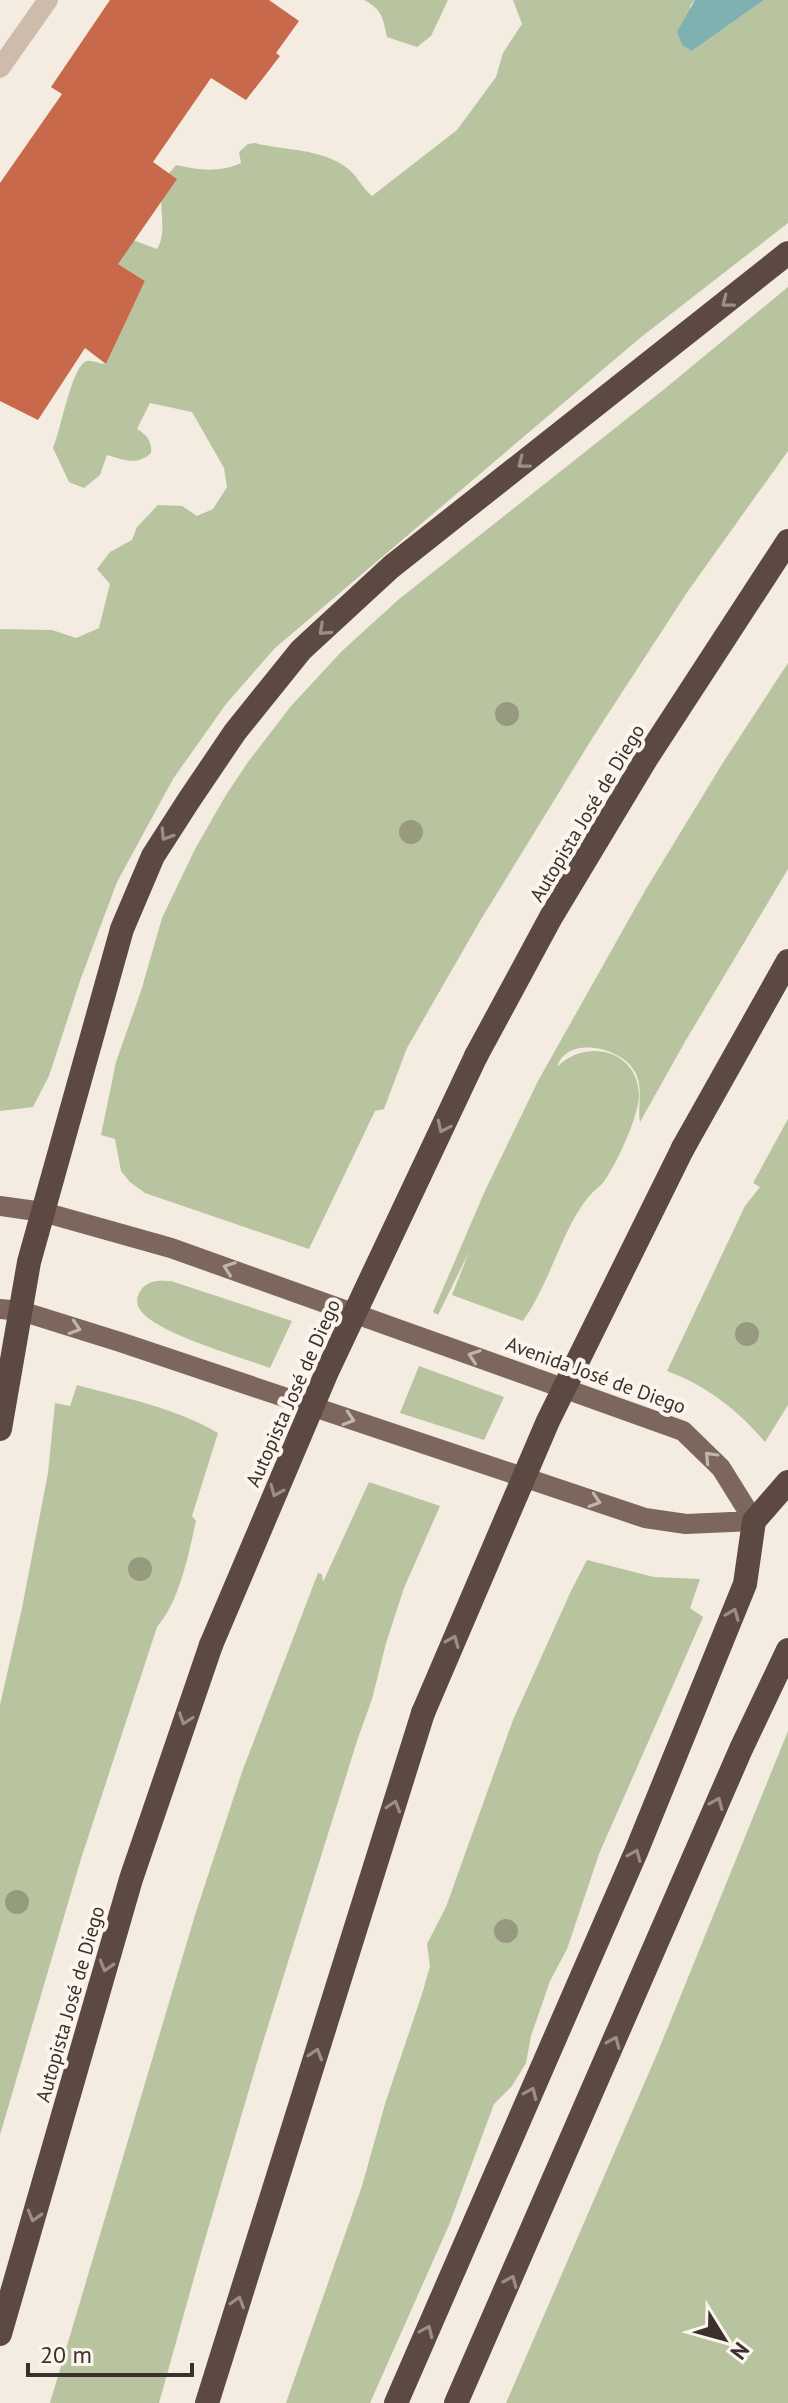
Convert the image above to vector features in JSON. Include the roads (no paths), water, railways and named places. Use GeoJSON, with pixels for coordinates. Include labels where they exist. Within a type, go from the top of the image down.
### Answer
{"type":"FeatureCollection","features":[{"type":"Feature","properties":{"kind":"highway"},"geometry":{"type":"LineString","coordinates":[[0,1429],[11,1310],[29,1262],[122,929],[153,856],[235,732],[301,650],[391,567],[788,253]]}},
{"type":"Feature","properties":{"kind":"highway","name":"Autopista José de Diego"},"geometry":{"type":"LineString","coordinates":[[0,2334],[131,1879],[211,1645],[326,1374],[476,1056],[551,917],[646,759],[788,541]]}},
{"type":"Feature","properties":{"kind":"highway"},"geometry":{"type":"LineString","coordinates":[[207,2403],[423,1713],[548,1421],[683,1148],[788,961]]}},
{"type":"Feature","properties":{"kind":"highway"},"geometry":{"type":"LineString","coordinates":[[396,2403],[630,1867],[740,1598],[745,1584],[754,1521],[788,1482]]}},
{"type":"Feature","properties":{"kind":"highway"},"geometry":{"type":"LineString","coordinates":[[456,2403],[741,1749],[788,1650]]}},
{"type":"Feature","properties":{"kind":"main road","name":"Avenida José de Diego"},"geometry":{"type":"LineString","coordinates":[[0,1206],[43,1212],[171,1248],[683,1431],[721,1468],[754,1521]]}},
{"type":"Feature","properties":{"kind":"main road"},"geometry":{"type":"LineString","coordinates":[[11,1310],[645,1518],[686,1524],[754,1521]]}},
{"type":"Feature","properties":{"kind":"street"},"geometry":{"type":"LineString","coordinates":[[0,68],[48,0]]}},
{"type":"Feature","properties":{"kind":"water"},"geometry":{"type":"Polygon","coordinates":[[[695,0],[764,0],[692,51],[682,45],[677,32],[695,0]]]}}]}
